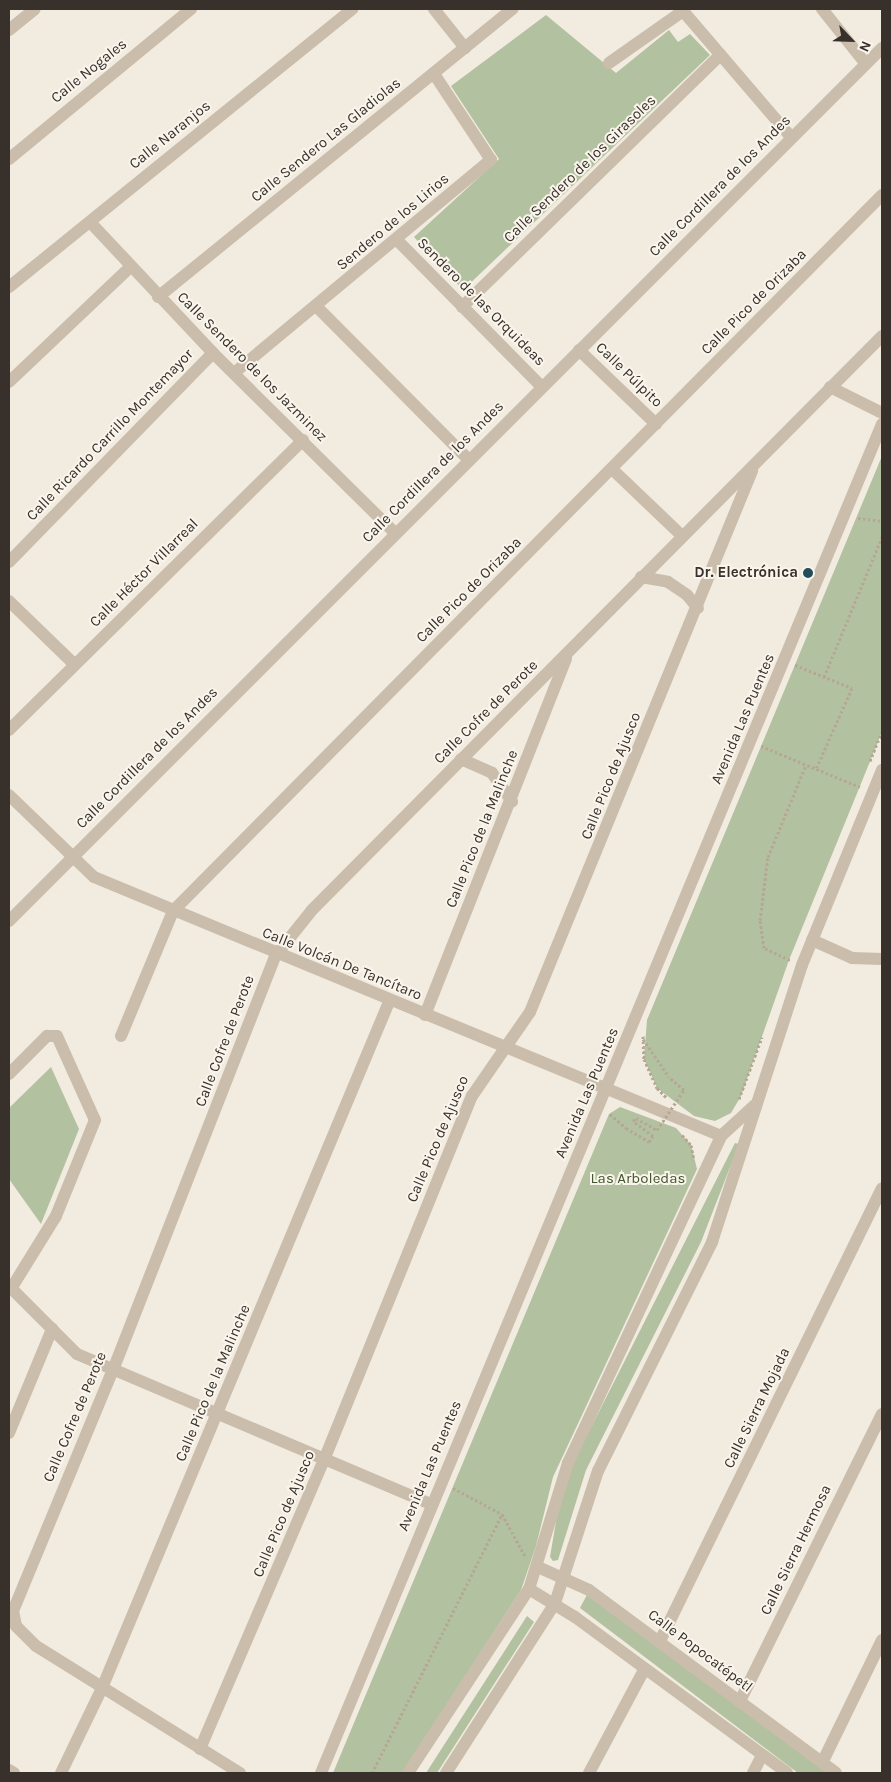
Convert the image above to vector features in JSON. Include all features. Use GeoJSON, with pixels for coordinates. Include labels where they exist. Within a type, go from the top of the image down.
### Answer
{"type":"FeatureCollection","features":[{"type":"Feature","properties":{"kind":"street"},"geometry":{"type":"LineString","coordinates":[[9,30],[35,9]]}},
{"type":"Feature","properties":{"kind":"street","name":"Calle Nogales"},"geometry":{"type":"LineString","coordinates":[[9,159],[191,9]]}},
{"type":"Feature","properties":{"kind":"street","name":"Calle Naranjos"},"geometry":{"type":"LineString","coordinates":[[9,287],[352,9]]}},
{"type":"Feature","properties":{"kind":"street"},"geometry":{"type":"LineString","coordinates":[[434,9],[465,48]]}},
{"type":"Feature","properties":{"kind":"street","name":"Calle Sendero Las Gladiolas"},"geometry":{"type":"LineString","coordinates":[[158,297],[514,9]]}},
{"type":"Feature","properties":{"kind":"street"},"geometry":{"type":"LineString","coordinates":[[822,9],[866,64]]}},
{"type":"Feature","properties":{"kind":"street"},"geometry":{"type":"LineString","coordinates":[[609,63],[683,10],[792,138]]}},
{"type":"Feature","properties":{"kind":"street","name":"Calle Cordillera de los Andes"},"geometry":{"type":"LineString","coordinates":[[9,921],[395,532],[882,48]]}},
{"type":"Feature","properties":{"kind":"street","name":"Calle Sendero de los Girasoles"},"geometry":{"type":"LineString","coordinates":[[462,307],[720,55]]}},
{"type":"Feature","properties":{"kind":"street","name":"Sendero de los Lirios"},"geometry":{"type":"LineString","coordinates":[[234,373],[397,240],[491,160],[434,74]]}},
{"type":"Feature","properties":{"kind":"street","name":"Calle Pico de Orizaba"},"geometry":{"type":"LineString","coordinates":[[121,1036],[173,911],[882,195]]}},
{"type":"Feature","properties":{"kind":"street","name":"Calle Sendero de los Jazminez"},"geometry":{"type":"LineString","coordinates":[[90,222],[158,297],[213,353],[395,532]]}},
{"type":"Feature","properties":{"kind":"street","name":"Sendero de las Orquideas"},"geometry":{"type":"LineString","coordinates":[[397,240],[542,387]]}},
{"type":"Feature","properties":{"kind":"street"},"geometry":{"type":"LineString","coordinates":[[9,382],[130,267]]}},
{"type":"Feature","properties":{"kind":"street"},"geometry":{"type":"LineString","coordinates":[[317,306],[469,460]]}},
{"type":"Feature","properties":{"kind":"street","name":"Calle Cofre de Perote"},"geometry":{"type":"LineString","coordinates":[[240,1773],[102,1688],[22,1635],[13,1611],[113,1370],[276,955],[312,910],[460,759],[568,654],[640,577],[753,468],[830,386],[882,336]]}},
{"type":"Feature","properties":{"kind":"street","name":"Calle Púlpito"},"geometry":{"type":"LineString","coordinates":[[579,350],[656,424]]}},
{"type":"Feature","properties":{"kind":"street","name":"Calle Ricardo Carrillo Montemayor"},"geometry":{"type":"LineString","coordinates":[[9,562],[213,353]]}},
{"type":"Feature","properties":{"kind":"street"},"geometry":{"type":"LineString","coordinates":[[830,386],[882,414]]}},
{"type":"Feature","properties":{"kind":"street","name":"Avenida Las Puentes"},"geometry":{"type":"LineString","coordinates":[[321,1773],[432,1505],[607,1109],[607,1088],[882,424]]}},
{"type":"Feature","properties":{"kind":"street","name":"Calle Héctor Villarreal"},"geometry":{"type":"LineString","coordinates":[[9,730],[303,440]]}},
{"type":"Feature","properties":{"kind":"street","name":"Calle Pico de Ajusco"},"geometry":{"type":"LineString","coordinates":[[200,1749],[324,1460],[472,1096],[530,1012],[698,608],[753,468]]}},
{"type":"Feature","properties":{"kind":"street"},"geometry":{"type":"LineString","coordinates":[[612,469],[682,536]]}},
{"type":"Feature","properties":{"kind":"street"},"geometry":{"type":"LineString","coordinates":[[640,577],[668,582],[687,595],[698,608]]}},
{"type":"Feature","properties":{"kind":"street"},"geometry":{"type":"LineString","coordinates":[[9,602],[74,664]]}},
{"type":"Feature","properties":{"kind":"street","name":"Calle Pico de la Malinche"},"geometry":{"type":"LineString","coordinates":[[425,1015],[512,802],[568,654]]}},
{"type":"Feature","properties":{"kind":"street"},"geometry":{"type":"LineString","coordinates":[[460,759],[492,773],[512,802]]}},
{"type":"Feature","properties":{"kind":"street"},"geometry":{"type":"LineString","coordinates":[[446,1773],[555,1603],[598,1471],[712,1242],[754,1105],[812,940],[882,770]]}},
{"type":"Feature","properties":{"kind":"street","name":"Calle Volcán De Tancítaro"},"geometry":{"type":"LineString","coordinates":[[9,795],[71,858],[94,877],[389,1002],[607,1088],[721,1136]]}},
{"type":"Feature","properties":{"kind":"street"},"geometry":{"type":"LineString","coordinates":[[812,940],[852,958],[882,959]]}},
{"type":"Feature","properties":{"kind":"street","name":"Calle Pico de la Malinche"},"geometry":{"type":"LineString","coordinates":[[61,1773],[102,1688],[389,1002]]}},
{"type":"Feature","properties":{"kind":"street"},"geometry":{"type":"LineString","coordinates":[[9,1074],[47,1036],[57,1036],[95,1120],[56,1216],[10,1287],[77,1354],[217,1416],[432,1505]]}},
{"type":"Feature","properties":{"kind":"street"},"geometry":{"type":"LineString","coordinates":[[408,1773],[529,1589],[538,1566],[555,1494],[568,1463],[721,1136],[754,1105]]}},
{"type":"Feature","properties":{"kind":"street","name":"Calle Sierra Mojada"},"geometry":{"type":"LineString","coordinates":[[660,1641],[882,1188]]}},
{"type":"Feature","properties":{"kind":"street"},"geometry":{"type":"LineString","coordinates":[[9,1433],[52,1329]]}},
{"type":"Feature","properties":{"kind":"street","name":"Calle Sierra Hermosa"},"geometry":{"type":"LineString","coordinates":[[740,1701],[882,1414]]}},
{"type":"Feature","properties":{"kind":"street","name":"Calle Popocatépetl"},"geometry":{"type":"LineString","coordinates":[[538,1566],[589,1590],[836,1773]]}},
{"type":"Feature","properties":{"kind":"street"},"geometry":{"type":"LineString","coordinates":[[529,1589],[555,1603],[787,1773]]}},
{"type":"Feature","properties":{"kind":"street"},"geometry":{"type":"LineString","coordinates":[[822,1763],[882,1640]]}},
{"type":"Feature","properties":{"kind":"street"},"geometry":{"type":"LineString","coordinates":[[589,1773],[644,1670]]}},
{"type":"Feature","properties":{"kind":"street"},"geometry":{"type":"LineString","coordinates":[[752,1773],[762,1755]]}},
{"type":"Feature","properties":{"kind":"street"},"geometry":{"type":"LineString","coordinates":[[9,1770],[14,1773]]}},
{"type":"Feature","properties":{"kind":"path"},"geometry":{"type":"LineString","coordinates":[[855,517],[882,521]]}},
{"type":"Feature","properties":{"kind":"path"},"geometry":{"type":"LineString","coordinates":[[824,676],[882,537]]}},
{"type":"Feature","properties":{"kind":"path"},"geometry":{"type":"LineString","coordinates":[[794,664],[852,688],[816,769]]}},
{"type":"Feature","properties":{"kind":"path"},"geometry":{"type":"LineString","coordinates":[[867,768],[882,732]]}},
{"type":"Feature","properties":{"kind":"path"},"geometry":{"type":"LineString","coordinates":[[756,755],[763,737]]}},
{"type":"Feature","properties":{"kind":"path"},"geometry":{"type":"LineString","coordinates":[[760,746],[860,787]]}},
{"type":"Feature","properties":{"kind":"path"},"geometry":{"type":"LineString","coordinates":[[789,960],[764,948],[760,920],[768,857],[806,765]]}},
{"type":"Feature","properties":{"kind":"path"},"geometry":{"type":"LineString","coordinates":[[856,796],[864,778]]}},
{"type":"Feature","properties":{"kind":"path"},"geometry":{"type":"LineString","coordinates":[[786,969],[793,951]]}},
{"type":"Feature","properties":{"kind":"path"},"geometry":{"type":"LineString","coordinates":[[645,1029],[643,1039],[644,1058],[657,1088],[678,1106]]}},
{"type":"Feature","properties":{"kind":"path"},"geometry":{"type":"LineString","coordinates":[[735,1107],[764,1031]]}},
{"type":"Feature","properties":{"kind":"path"},"geometry":{"type":"LineString","coordinates":[[607,1109],[626,1128],[649,1142],[653,1136],[633,1121],[636,1118],[657,1130],[684,1090],[669,1077],[643,1039]]}},
{"type":"Feature","properties":{"kind":"path"},"geometry":{"type":"LineString","coordinates":[[606,1123],[607,1109]]}},
{"type":"Feature","properties":{"kind":"path"},"geometry":{"type":"LineString","coordinates":[[629,1110],[669,1126]]}},
{"type":"Feature","properties":{"kind":"path"},"geometry":{"type":"LineString","coordinates":[[676,1128],[691,1145],[697,1169]]}},
{"type":"Feature","properties":{"kind":"path"},"geometry":{"type":"LineString","coordinates":[[453,1488],[502,1514],[513,1540],[531,1563],[538,1566]]}},
{"type":"Feature","properties":{"kind":"path"},"geometry":{"type":"LineString","coordinates":[[372,1773],[502,1514]]}},
{"type":"Feature","properties":{"kind":"green space"},"geometry":{"type":"Polygon","coordinates":[[[546,15],[616,73],[669,30],[678,42],[690,34],[710,55],[463,290],[414,237],[499,159],[451,86],[546,15]]]}},
{"type":"Feature","properties":{"kind":"green space"},"geometry":{"type":"Polygon","coordinates":[[[882,456],[882,732],[789,960],[741,1096],[731,1113],[715,1121],[694,1116],[657,1088],[644,1059],[647,1020],[882,456]]]}},
{"type":"Feature","properties":{"kind":"green space"},"geometry":{"type":"Polygon","coordinates":[[[51,1067],[79,1129],[41,1224],[9,1179],[9,1108],[51,1067]]]}},
{"type":"Feature","properties":{"kind":"green space","name":"Las Arboledas"},"geometry":{"type":"Polygon","coordinates":[[[620,1107],[676,1128],[691,1145],[697,1169],[553,1477],[536,1546],[521,1590],[402,1773],[333,1773],[609,1114],[620,1107]]]}},
{"type":"Feature","properties":{"kind":"green space"},"geometry":{"type":"Polygon","coordinates":[[[735,1143],[739,1144],[701,1242],[586,1470],[558,1560],[553,1561],[550,1557],[558,1510],[575,1459],[735,1143]]]}},
{"type":"Feature","properties":{"kind":"green space"},"geometry":{"type":"Polygon","coordinates":[[[589,1591],[827,1773],[798,1773],[580,1608],[589,1591]]]}},
{"type":"Feature","properties":{"kind":"green space"},"geometry":{"type":"Polygon","coordinates":[[[527,1616],[534,1622],[437,1773],[426,1773],[527,1616]]]}},
{"type":"Feature","properties":{"kind":"place","name":"Dr. Electrónica"},"geometry":{"type":"Point","coordinates":[808,573]}}]}
